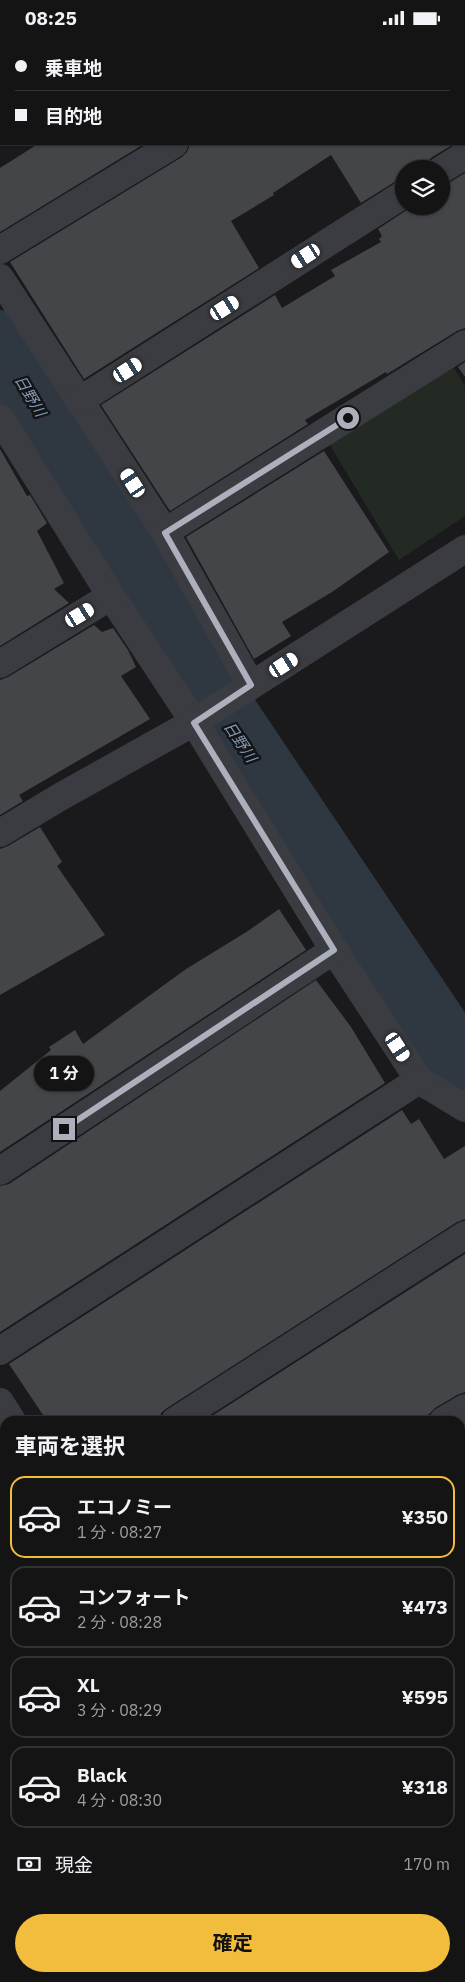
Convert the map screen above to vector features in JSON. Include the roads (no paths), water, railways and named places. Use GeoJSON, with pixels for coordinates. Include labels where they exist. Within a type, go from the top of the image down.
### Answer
{"type":"FeatureCollection","features":[{"type":"Feature","properties":{"kind":"street"},"geometry":{"type":"LineString","coordinates":[[0,250],[172,145]]}},
{"type":"Feature","properties":{"kind":"street"},"geometry":{"type":"LineString","coordinates":[[450,164],[465,155]]}},
{"type":"Feature","properties":{"kind":"street"},"geometry":{"type":"LineString","coordinates":[[79,401],[395,200]]}},
{"type":"Feature","properties":{"kind":"street"},"geometry":{"type":"LineString","coordinates":[[0,278],[165,533],[246,689]]}},
{"type":"Feature","properties":{"kind":"street"},"geometry":{"type":"LineString","coordinates":[[165,533],[465,345]]}},
{"type":"Feature","properties":{"kind":"street"},"geometry":{"type":"LineString","coordinates":[[0,418],[9,450],[197,720],[334,950],[419,1079],[465,1109]]}},
{"type":"Feature","properties":{"kind":"street"},"geometry":{"type":"LineString","coordinates":[[0,833],[197,720],[465,549]]}},
{"type":"Feature","properties":{"kind":"street"},"geometry":{"type":"LineString","coordinates":[[0,664],[111,596]]}},
{"type":"Feature","properties":{"kind":"street"},"geometry":{"type":"LineString","coordinates":[[0,1171],[334,950]]}},
{"type":"Feature","properties":{"kind":"street"},"geometry":{"type":"LineString","coordinates":[[0,1351],[419,1079]]}},
{"type":"Feature","properties":{"kind":"street"},"geometry":{"type":"LineString","coordinates":[[183,1416],[465,1235]]}},
{"type":"Feature","properties":{"kind":"street"},"geometry":{"type":"LineString","coordinates":[[0,1402],[9,1416]]}},
{"type":"Feature","properties":{"kind":"street"},"geometry":{"type":"LineString","coordinates":[[451,1416],[465,1408]]}},
{"type":"Feature","properties":{"kind":"waterway","name":"日野川"},"geometry":{"type":"LineString","coordinates":[[0,346],[201,684],[465,1077]]}}]}
